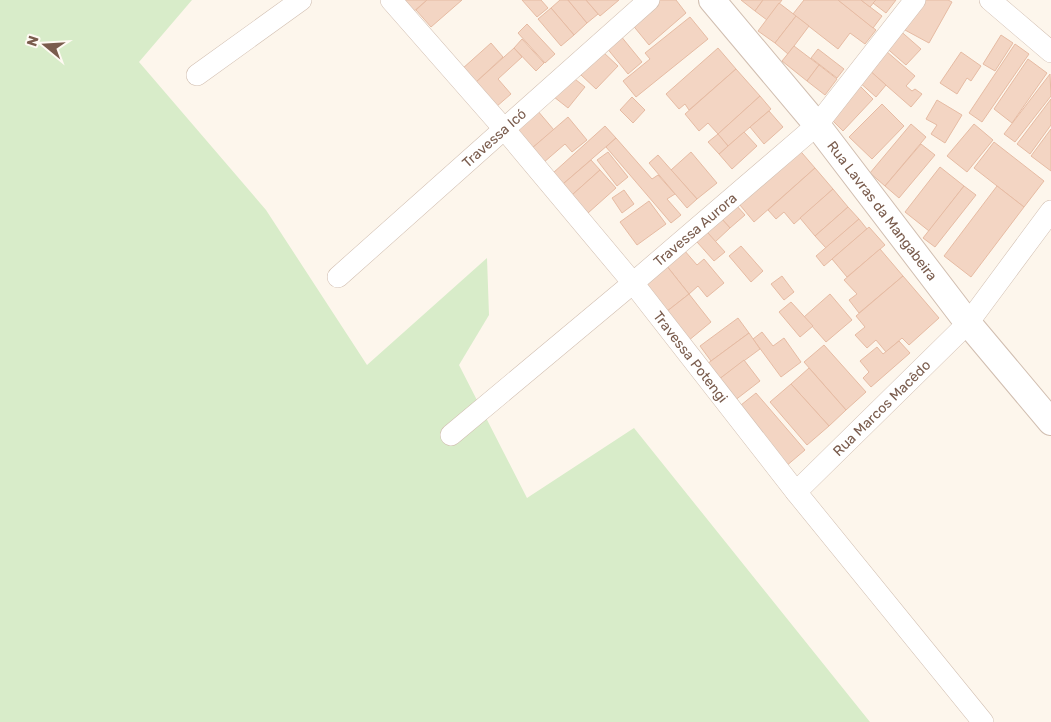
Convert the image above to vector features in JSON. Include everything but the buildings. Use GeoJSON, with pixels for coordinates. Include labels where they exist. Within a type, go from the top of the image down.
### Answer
{"type":"FeatureCollection","features":[{"type":"Feature","properties":{"kind":"street"},"geometry":{"type":"LineString","coordinates":[[198,75],[301,0]]}},
{"type":"Feature","properties":{"kind":"street","name":"Travessa Potengi"},"geometry":{"type":"LineString","coordinates":[[390,0],[505,130],[633,283],[796,492],[983,722]]}},
{"type":"Feature","properties":{"kind":"street","name":"Travessa Icó"},"geometry":{"type":"LineString","coordinates":[[338,277],[649,0]]}},
{"type":"Feature","properties":{"kind":"street","name":"Rua Lavras da Mangabeira"},"geometry":{"type":"LineString","coordinates":[[712,0],[817,125],[968,323],[1051,422]]}},
{"type":"Feature","properties":{"kind":"street","name":"Travessa Aurora"},"geometry":{"type":"LineString","coordinates":[[451,435],[633,283],[817,125],[915,0]]}},
{"type":"Feature","properties":{"kind":"street"},"geometry":{"type":"LineString","coordinates":[[990,0],[1051,52]]}},
{"type":"Feature","properties":{"kind":"street","name":"Rua Marcos Macêdo"},"geometry":{"type":"LineString","coordinates":[[796,492],[968,323],[1051,211]]}},
{"type":"Feature","properties":{"kind":"green space"},"geometry":{"type":"Polygon","coordinates":[[[0,0],[192,0],[139,62],[266,210],[367,365],[487,258],[489,315],[459,365],[527,498],[634,428],[870,722],[0,722],[0,0]]]}}]}
